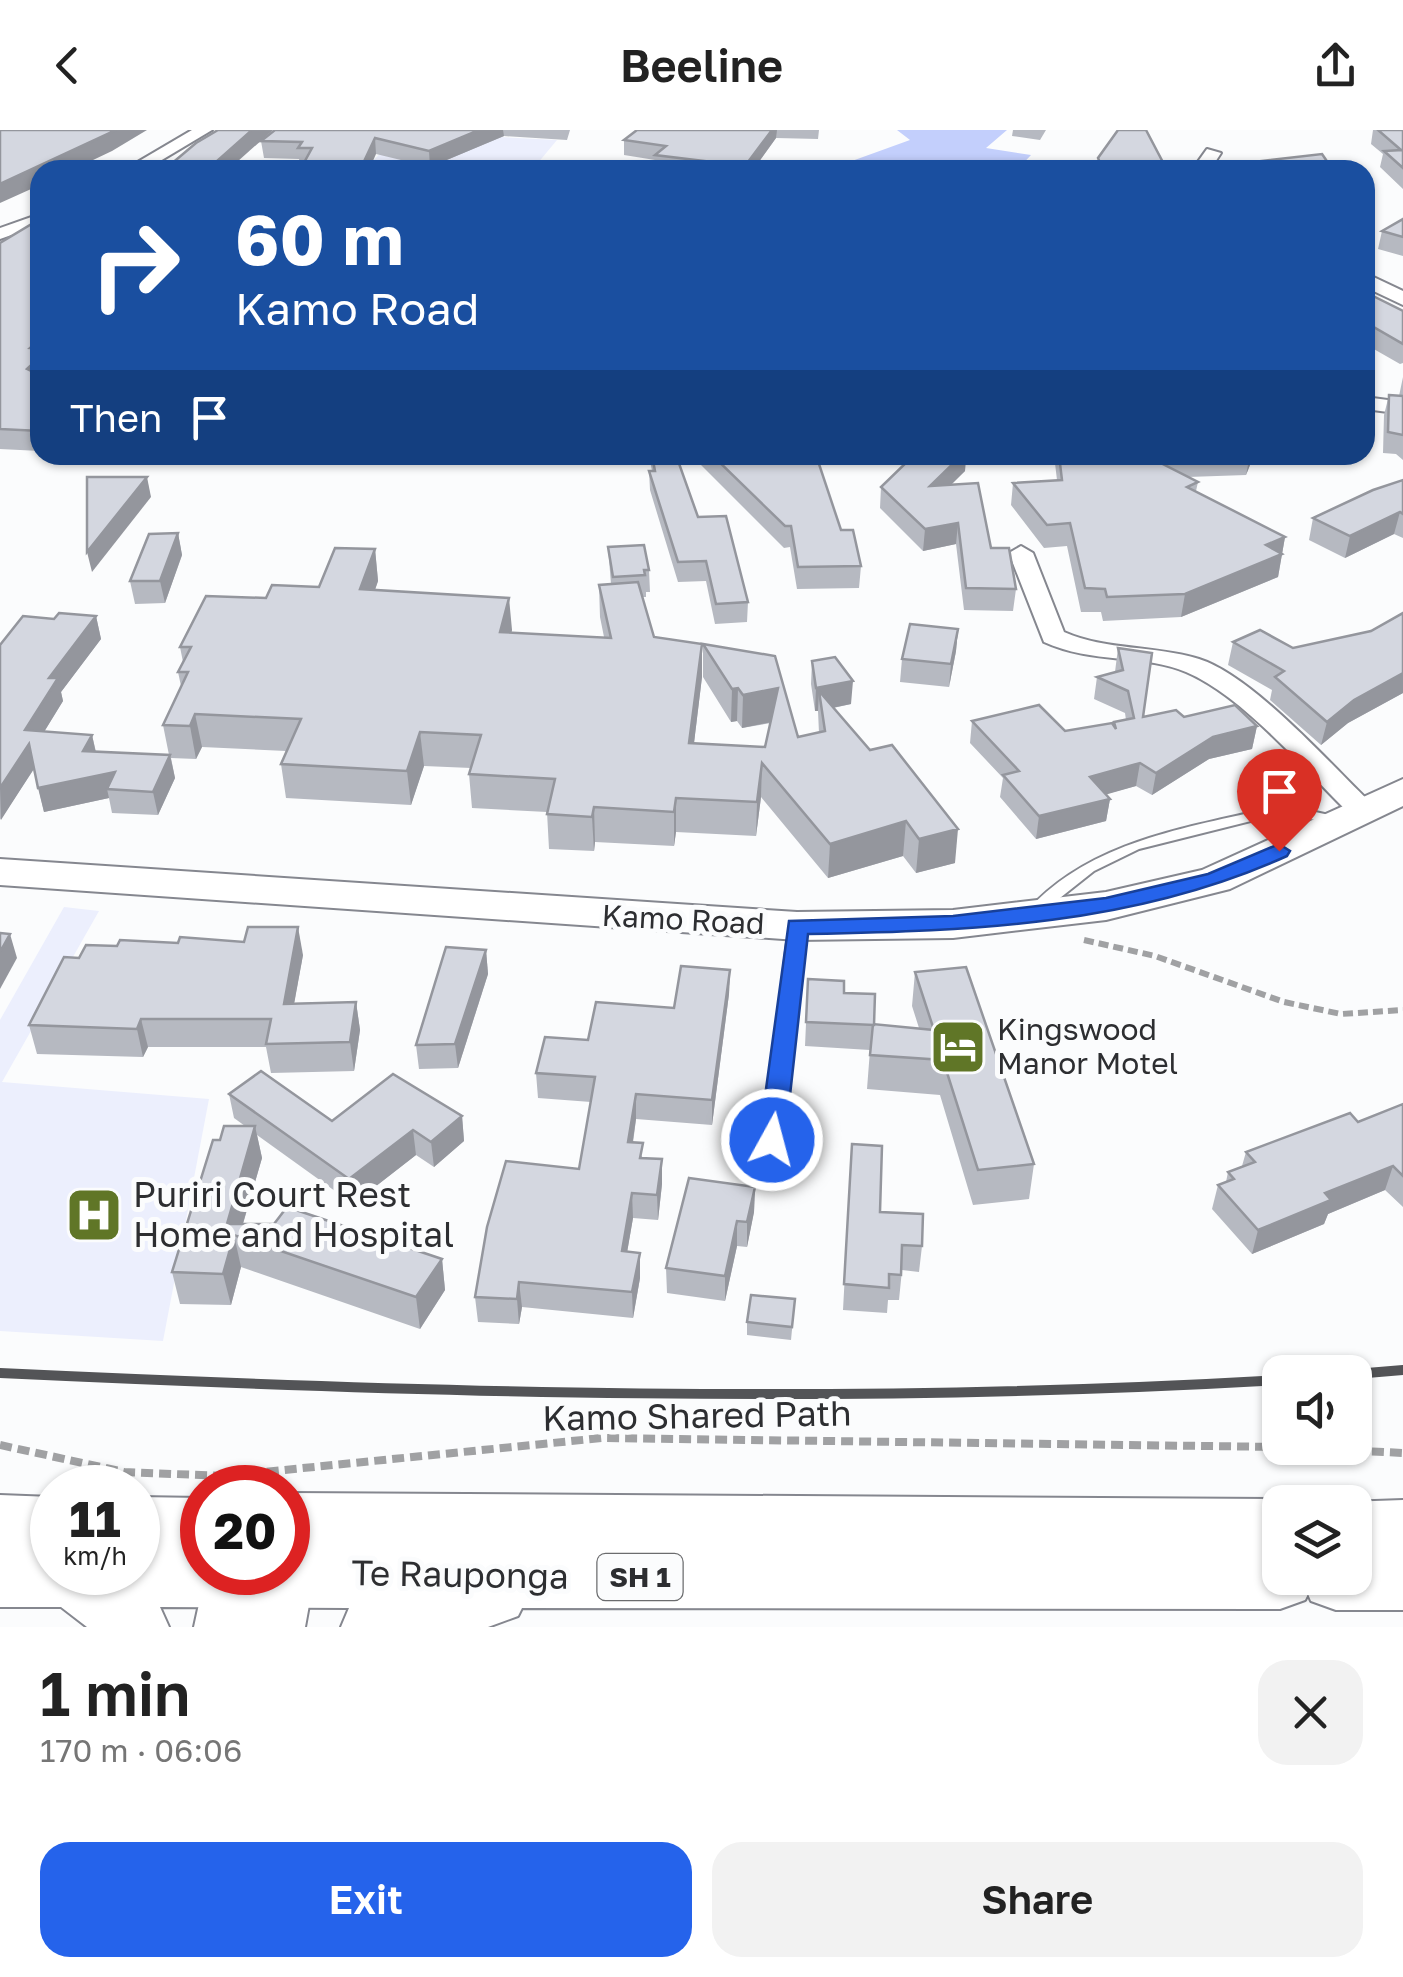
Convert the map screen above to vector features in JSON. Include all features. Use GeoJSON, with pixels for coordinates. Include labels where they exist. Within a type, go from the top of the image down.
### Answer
{"type":"FeatureCollection","features":[{"type":"Feature","properties":{"kind":"highway","name":"Te Rauponga"},"geometry":{"type":"LineString","coordinates":[[0,1526],[30,1538]]}},
{"type":"Feature","properties":{"kind":"highway"},"geometry":{"type":"LineString","coordinates":[[1372,1530],[1403,1531]]}},
{"type":"Feature","properties":{"kind":"highway","name":"Te Rauponga"},"geometry":{"type":"LineString","coordinates":[[310,1558],[1262,1531]]}},
{"type":"Feature","properties":{"kind":"highway","name":"Te Rauponga"},"geometry":{"type":"LineString","coordinates":[[0,1574],[30,1563]]}},
{"type":"Feature","properties":{"kind":"highway","name":"Te Rauponga"},"geometry":{"type":"LineString","coordinates":[[310,1569],[336,1573],[561,1577],[1262,1578]]}},
{"type":"Feature","properties":{"kind":"highway"},"geometry":{"type":"LineString","coordinates":[[377,1627],[462,1600],[561,1577]]}},
{"type":"Feature","properties":{"kind":"highway"},"geometry":{"type":"LineString","coordinates":[[1372,1578],[1403,1578]]}},
{"type":"Feature","properties":{"kind":"highway"},"geometry":{"type":"LineString","coordinates":[[106,1595],[133,1627]]}},
{"type":"Feature","properties":{"kind":"main road","name":"Kamo Road"},"geometry":{"type":"LineString","coordinates":[[0,872],[797,926],[1048,926],[1215,880],[1403,791]]}},
{"type":"Feature","properties":{"kind":"street"},"geometry":{"type":"LineString","coordinates":[[151,160],[204,130]]}},
{"type":"Feature","properties":{"kind":"street"},"geometry":{"type":"LineString","coordinates":[[1207,160],[1212,152]]}},
{"type":"Feature","properties":{"kind":"street"},"geometry":{"type":"LineString","coordinates":[[0,234],[30,222]]}},
{"type":"Feature","properties":{"kind":"street"},"geometry":{"type":"LineString","coordinates":[[1375,284],[1403,299]]}},
{"type":"Feature","properties":{"kind":"street"},"geometry":{"type":"LineString","coordinates":[[1375,404],[1403,408]]}},
{"type":"Feature","properties":{"kind":"street"},"geometry":{"type":"LineString","coordinates":[[1020,554],[1053,638],[1079,651],[1196,666],[1228,688],[1353,817]]}},
{"type":"Feature","properties":{"kind":"lane"},"geometry":{"type":"LineString","coordinates":[[772,1140],[797,926]]}},
{"type":"Feature","properties":{"kind":"path"},"geometry":{"type":"LineString","coordinates":[[1048,926],[1155,956],[1284,1002],[1341,1014],[1403,1010]]}},
{"type":"Feature","properties":{"kind":"path","name":"Kamo Shared Path"},"geometry":{"type":"LineString","coordinates":[[310,1542],[602,1438],[1262,1447]]}},
{"type":"Feature","properties":{"kind":"path","name":"Kamo Shared Path"},"geometry":{"type":"LineString","coordinates":[[0,1445],[124,1472],[180,1509]]}},
{"type":"Feature","properties":{"kind":"path"},"geometry":{"type":"LineString","coordinates":[[1372,1451],[1403,1453]]}},
{"type":"Feature","properties":{"kind":"shaded area"},"geometry":{"type":"Polygon","coordinates":[[[897,130],[1007,130],[986,148],[1031,155],[1026,160],[855,160],[910,140],[897,130]]]}},
{"type":"Feature","properties":{"kind":"shaded area"},"geometry":{"type":"Polygon","coordinates":[[[401,132],[557,140],[540,160],[374,160],[401,132]]]}},
{"type":"Feature","properties":{"kind":"shaded area","name":"Puriri Court Rest Home and Hospital"},"geometry":{"type":"Polygon","coordinates":[[[64,907],[99,911],[2,1082],[209,1099],[163,1341],[0,1331],[0,1020],[64,907]]]}},
{"type":"Feature","properties":{"kind":"building"},"geometry":{"type":"Polygon","coordinates":[[[0,130],[116,130],[52,160],[30,160],[30,170],[0,184],[0,130]]]}},
{"type":"Feature","properties":{"kind":"building"},"geometry":{"type":"Polygon","coordinates":[[[218,130],[252,130],[218,160],[176,160],[218,130]]]}},
{"type":"Feature","properties":{"kind":"building"},"geometry":{"type":"Polygon","coordinates":[[[275,130],[479,130],[429,151],[375,138],[365,160],[305,160],[312,148],[298,148],[302,142],[261,141],[275,130]]]}},
{"type":"Feature","properties":{"kind":"building"},"geometry":{"type":"Polygon","coordinates":[[[637,130],[772,130],[750,160],[655,155],[666,146],[624,140],[637,130]]]}},
{"type":"Feature","properties":{"kind":"building"},"geometry":{"type":"Polygon","coordinates":[[[1118,130],[1146,130],[1162,160],[1099,160],[1118,130]]]}},
{"type":"Feature","properties":{"kind":"building"},"geometry":{"type":"Polygon","coordinates":[[[1378,130],[1403,130],[1403,168],[1384,151],[1401,150],[1378,130]]]}},
{"type":"Feature","properties":{"kind":"building"},"geometry":{"type":"Polygon","coordinates":[[[1322,154],[1326,160],[1271,160],[1322,154]]]}},
{"type":"Feature","properties":{"kind":"building"},"geometry":{"type":"Polygon","coordinates":[[[1403,219],[1403,237],[1382,231],[1403,219]]]}},
{"type":"Feature","properties":{"kind":"building"},"geometry":{"type":"Polygon","coordinates":[[[30,225],[30,430],[0,429],[0,243],[30,225]]]}},
{"type":"Feature","properties":{"kind":"building"},"geometry":{"type":"Polygon","coordinates":[[[1375,297],[1403,311],[1403,344],[1375,328],[1375,297]]]}},
{"type":"Feature","properties":{"kind":"building"},"geometry":{"type":"Polygon","coordinates":[[[1389,395],[1403,396],[1403,435],[1388,432],[1389,395]]]}},
{"type":"Feature","properties":{"kind":"building"},"geometry":{"type":"Polygon","coordinates":[[[654,465],[680,465],[698,517],[726,516],[748,602],[716,604],[706,561],[678,562],[649,471],[655,471],[654,465]]]}},
{"type":"Feature","properties":{"kind":"building"},"geometry":{"type":"Polygon","coordinates":[[[722,465],[819,465],[841,530],[853,530],[861,566],[798,567],[791,526],[785,526],[722,465]]]}},
{"type":"Feature","properties":{"kind":"building"},"geometry":{"type":"Polygon","coordinates":[[[904,465],[952,465],[930,486],[978,483],[991,548],[1009,548],[1016,589],[966,588],[958,523],[925,529],[881,487],[904,465]]]}},
{"type":"Feature","properties":{"kind":"building"},"geometry":{"type":"Polygon","coordinates":[[[1060,465],[1165,465],[1198,482],[1187,487],[1285,537],[1266,545],[1282,554],[1185,594],[1107,597],[1105,589],[1085,588],[1070,523],[1047,525],[1013,483],[1062,480],[1060,465]]]}},
{"type":"Feature","properties":{"kind":"building"},"geometry":{"type":"Polygon","coordinates":[[[87,477],[147,477],[87,552],[87,477]]]}},
{"type":"Feature","properties":{"kind":"building"},"geometry":{"type":"Polygon","coordinates":[[[1403,480],[1403,514],[1350,536],[1313,518],[1373,490],[1403,480]]]}},
{"type":"Feature","properties":{"kind":"building"},"geometry":{"type":"Polygon","coordinates":[[[178,533],[160,581],[130,581],[149,534],[178,533]]]}},
{"type":"Feature","properties":{"kind":"building"},"geometry":{"type":"Polygon","coordinates":[[[644,545],[649,570],[644,570],[645,575],[613,577],[608,547],[644,545]]]}},
{"type":"Feature","properties":{"kind":"building"},"geometry":{"type":"Polygon","coordinates":[[[335,548],[375,549],[360,589],[509,598],[500,632],[611,638],[599,585],[638,582],[654,637],[702,644],[689,743],[765,747],[778,688],[743,695],[738,688],[732,689],[703,644],[775,656],[798,737],[825,731],[819,691],[870,750],[892,745],[958,829],[919,839],[906,821],[830,844],[762,763],[757,802],[676,798],[674,812],[594,807],[592,817],[547,814],[555,779],[469,774],[481,735],[420,732],[407,771],[281,764],[301,719],[195,714],[190,726],[163,725],[188,672],[178,672],[191,647],[180,647],[206,596],[266,598],[272,585],[319,587],[335,548]]]}},
{"type":"Feature","properties":{"kind":"building"},"geometry":{"type":"Polygon","coordinates":[[[59,613],[96,616],[49,678],[58,678],[25,730],[92,735],[83,751],[170,755],[153,792],[107,789],[115,772],[38,788],[29,744],[0,788],[0,645],[23,616],[54,619],[59,613]]]}},
{"type":"Feature","properties":{"kind":"building"},"geometry":{"type":"Polygon","coordinates":[[[1403,613],[1403,673],[1354,700],[1327,722],[1275,677],[1284,671],[1233,642],[1260,630],[1293,648],[1371,631],[1403,613]]]}},
{"type":"Feature","properties":{"kind":"building"},"geometry":{"type":"Polygon","coordinates":[[[910,624],[958,629],[951,664],[902,659],[910,624]]]}},
{"type":"Feature","properties":{"kind":"building"},"geometry":{"type":"Polygon","coordinates":[[[1118,648],[1152,653],[1143,717],[1176,710],[1184,717],[1235,705],[1257,726],[1213,737],[1156,773],[1140,763],[1090,777],[1110,799],[1039,816],[1003,775],[1019,771],[972,721],[1039,705],[1065,731],[1112,723],[1116,729],[1114,722],[1134,718],[1128,691],[1097,677],[1123,670],[1118,648]]]}},
{"type":"Feature","properties":{"kind":"building"},"geometry":{"type":"Polygon","coordinates":[[[835,657],[853,681],[816,688],[812,661],[835,657]]]}},
{"type":"Feature","properties":{"kind":"building"},"geometry":{"type":"Polygon","coordinates":[[[248,927],[298,927],[284,1004],[356,1002],[350,1042],[266,1044],[271,1019],[141,1019],[137,1029],[29,1025],[64,957],[79,958],[86,945],[117,946],[120,940],[178,943],[180,937],[244,942],[248,927]]]}},
{"type":"Feature","properties":{"kind":"building"},"geometry":{"type":"Polygon","coordinates":[[[0,933],[10,934],[0,952],[0,933]]]}},
{"type":"Feature","properties":{"kind":"building"},"geometry":{"type":"Polygon","coordinates":[[[446,947],[486,950],[455,1044],[416,1045],[446,947]]]}},
{"type":"Feature","properties":{"kind":"building"},"geometry":{"type":"Polygon","coordinates":[[[681,966],[730,970],[712,1100],[636,1094],[628,1142],[643,1143],[640,1158],[662,1159],[657,1195],[632,1193],[622,1251],[640,1253],[632,1292],[519,1282],[517,1299],[475,1297],[487,1227],[506,1161],[579,1169],[595,1077],[536,1073],[545,1037],[588,1040],[596,1002],[674,1008],[681,966]]]}},
{"type":"Feature","properties":{"kind":"building"},"geometry":{"type":"Polygon","coordinates":[[[966,967],[1034,1164],[978,1170],[943,1060],[870,1055],[873,1024],[934,1030],[915,972],[966,967]]]}},
{"type":"Feature","properties":{"kind":"building"},"geometry":{"type":"Polygon","coordinates":[[[808,979],[844,981],[844,993],[875,994],[874,1025],[806,1022],[808,979]]]}},
{"type":"Feature","properties":{"kind":"building"},"geometry":{"type":"Polygon","coordinates":[[[261,1071],[332,1121],[393,1074],[462,1116],[431,1142],[413,1130],[349,1179],[229,1094],[261,1071]]]}},
{"type":"Feature","properties":{"kind":"building"},"geometry":{"type":"Polygon","coordinates":[[[1403,1104],[1403,1176],[1393,1166],[1325,1193],[1331,1200],[1258,1230],[1218,1185],[1234,1179],[1228,1172],[1255,1162],[1246,1152],[1350,1113],[1358,1122],[1403,1104]]]}},
{"type":"Feature","properties":{"kind":"building"},"geometry":{"type":"Polygon","coordinates":[[[224,1126],[255,1126],[227,1224],[274,1224],[287,1207],[442,1259],[416,1297],[234,1235],[223,1274],[172,1272],[213,1140],[220,1140],[224,1126]]]}},
{"type":"Feature","properties":{"kind":"building"},"geometry":{"type":"Polygon","coordinates":[[[852,1144],[882,1146],[880,1212],[923,1214],[922,1246],[902,1245],[901,1275],[889,1274],[889,1288],[844,1284],[852,1144]]]}},
{"type":"Feature","properties":{"kind":"building"},"geometry":{"type":"Polygon","coordinates":[[[689,1178],[755,1187],[747,1222],[737,1221],[725,1276],[666,1268],[689,1178]]]}},
{"type":"Feature","properties":{"kind":"building"},"geometry":{"type":"Polygon","coordinates":[[[751,1295],[795,1299],[792,1327],[747,1322],[751,1295]]]}},
{"type":"Feature","properties":{"kind":"railway"},"geometry":{"type":"LineString","coordinates":[[1372,1373],[1403,1370]]}},
{"type":"Feature","properties":{"kind":"railway"},"geometry":{"type":"LineString","coordinates":[[0,1373],[640,1393],[960,1392],[1262,1381]]}},
{"type":"Feature","properties":{"kind":"place","name":"Kingswood Manor Motel"},"geometry":{"type":"Point","coordinates":[958,1047]}},
{"type":"Feature","properties":{"kind":"place","name":"Puriri Court Rest Home and Hospital"},"geometry":{"type":"Point","coordinates":[94,1215]}},
{"type":"Feature","properties":{"kind":"route"},"geometry":{"type":"LineString","coordinates":[[772,1140],[797,926],[953,924],[1106,906],[1215,880],[1279,851]]}}]}
